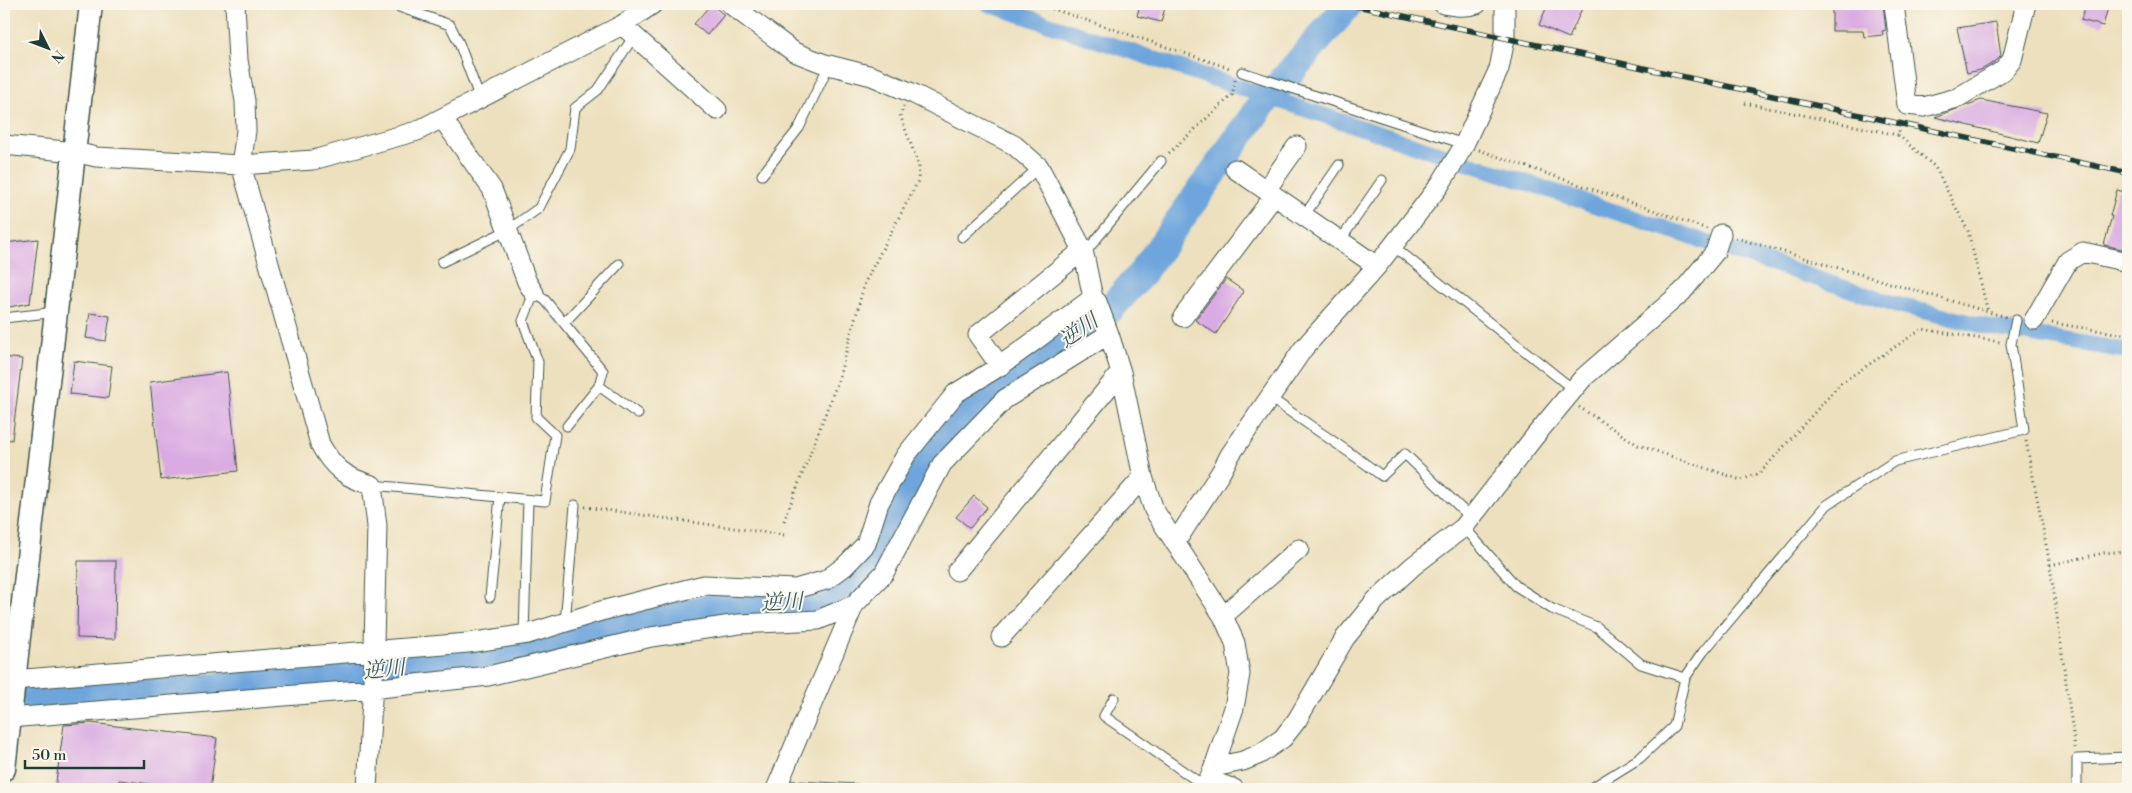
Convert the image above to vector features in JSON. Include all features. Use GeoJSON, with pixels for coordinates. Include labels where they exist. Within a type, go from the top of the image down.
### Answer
{"type":"FeatureCollection","features":[{"type":"Feature","properties":{"kind":"street"},"geometry":{"type":"LineString","coordinates":[[4,769],[92,4]]}},
{"type":"Feature","properties":{"kind":"street"},"geometry":{"type":"LineString","coordinates":[[235,4],[238,60],[245,101],[246,131],[241,165],[320,444],[334,466],[359,481],[372,485],[377,526],[367,789]]}},
{"type":"Feature","properties":{"kind":"street"},"geometry":{"type":"LineString","coordinates":[[4,145],[76,152],[96,157],[241,165],[313,160],[417,131],[480,99],[628,31],[653,4]]}},
{"type":"Feature","properties":{"kind":"street"},"geometry":{"type":"LineString","coordinates":[[730,4],[794,52],[828,65],[872,76],[910,92],[1014,144],[1039,167],[1083,252],[1095,300],[1107,328],[1121,372],[1143,477],[1154,510],[1223,616],[1235,642],[1240,674],[1234,708],[1209,781]]}},
{"type":"Feature","properties":{"kind":"street"},"geometry":{"type":"LineString","coordinates":[[1443,4],[1457,7],[1477,4]]}},
{"type":"Feature","properties":{"kind":"street"},"geometry":{"type":"LineString","coordinates":[[1175,543],[1230,455],[1303,349],[1377,266],[1439,186],[1463,146],[1501,63],[1506,27],[1505,4]]}},
{"type":"Feature","properties":{"kind":"street"},"geometry":{"type":"LineString","coordinates":[[1894,4],[1907,105],[1924,107],[1957,98],[2004,70],[2012,60],[2026,4]]}},
{"type":"Feature","properties":{"kind":"street"},"geometry":{"type":"LineString","coordinates":[[628,31],[717,110]]}},
{"type":"Feature","properties":{"kind":"street"},"geometry":{"type":"LineString","coordinates":[[442,118],[492,189],[527,282],[534,294]]}},
{"type":"Feature","properties":{"kind":"street"},"geometry":{"type":"LineString","coordinates":[[1183,317],[1270,193],[1297,146]]}},
{"type":"Feature","properties":{"kind":"street"},"geometry":{"type":"LineString","coordinates":[[1235,169],[1377,266]]}},
{"type":"Feature","properties":{"kind":"street"},"geometry":{"type":"LineString","coordinates":[[1209,781],[1243,761],[1260,754],[1283,738],[1297,720],[1345,638],[1376,600],[1413,566],[1468,523],[1583,378],[1682,292],[1718,242]]}},
{"type":"Feature","properties":{"kind":"street"},"geometry":{"type":"LineString","coordinates":[[1000,366],[978,335],[1083,252]]}},
{"type":"Feature","properties":{"kind":"street"},"geometry":{"type":"LineString","coordinates":[[2022,321],[2068,261],[2083,252],[2128,262]]}},
{"type":"Feature","properties":{"kind":"street"},"geometry":{"type":"LineString","coordinates":[[13,681],[372,656],[524,635],[601,611],[704,585],[795,589],[826,580],[845,566],[866,544],[879,503],[906,455],[956,394],[1095,300]]}},
{"type":"Feature","properties":{"kind":"street"},"geometry":{"type":"LineString","coordinates":[[777,787],[854,605],[884,573],[942,464],[1005,398],[1107,328]]}},
{"type":"Feature","properties":{"kind":"street"},"geometry":{"type":"LineString","coordinates":[[957,572],[1121,372]]}},
{"type":"Feature","properties":{"kind":"street"},"geometry":{"type":"LineString","coordinates":[[1000,638],[1143,477]]}},
{"type":"Feature","properties":{"kind":"street"},"geometry":{"type":"LineString","coordinates":[[1223,616],[1299,549]]}},
{"type":"Feature","properties":{"kind":"street"},"geometry":{"type":"LineString","coordinates":[[9,718],[488,676],[651,637],[739,624],[818,620],[854,605]]}},
{"type":"Feature","properties":{"kind":"street"},"geometry":{"type":"LineString","coordinates":[[1209,781],[1234,789]]}},
{"type":"Feature","properties":{"kind":"lane"},"geometry":{"type":"LineString","coordinates":[[391,4],[450,25],[459,42],[480,99]]}},
{"type":"Feature","properties":{"kind":"lane"},"geometry":{"type":"LineString","coordinates":[[442,262],[508,230],[539,208],[570,149],[575,108],[598,90],[628,31]]}},
{"type":"Feature","properties":{"kind":"lane"},"geometry":{"type":"LineString","coordinates":[[762,174],[800,128],[828,65]]}},
{"type":"Feature","properties":{"kind":"lane"},"geometry":{"type":"LineString","coordinates":[[1242,72],[1310,93],[1463,146]]}},
{"type":"Feature","properties":{"kind":"lane"},"geometry":{"type":"LineString","coordinates":[[1083,252],[1161,160]]}},
{"type":"Feature","properties":{"kind":"lane"},"geometry":{"type":"LineString","coordinates":[[1304,216],[1339,165]]}},
{"type":"Feature","properties":{"kind":"lane"},"geometry":{"type":"LineString","coordinates":[[962,237],[1039,167]]}},
{"type":"Feature","properties":{"kind":"lane"},"geometry":{"type":"LineString","coordinates":[[1340,241],[1382,180]]}},
{"type":"Feature","properties":{"kind":"lane"},"geometry":{"type":"LineString","coordinates":[[1393,246],[1570,394]]}},
{"type":"Feature","properties":{"kind":"lane"},"geometry":{"type":"LineString","coordinates":[[564,323],[619,264]]}},
{"type":"Feature","properties":{"kind":"lane"},"geometry":{"type":"LineString","coordinates":[[372,485],[545,501],[555,435],[536,417],[538,362],[523,321],[534,294],[545,300],[603,371],[599,386],[567,426]]}},
{"type":"Feature","properties":{"kind":"lane"},"geometry":{"type":"LineString","coordinates":[[4,318],[57,312]]}},
{"type":"Feature","properties":{"kind":"lane"},"geometry":{"type":"LineString","coordinates":[[1590,789],[1640,758],[1674,726],[1685,678],[1703,652],[1827,505],[1895,461],[2024,430],[2012,343],[2022,321]]}},
{"type":"Feature","properties":{"kind":"lane"},"geometry":{"type":"LineString","coordinates":[[599,386],[638,414]]}},
{"type":"Feature","properties":{"kind":"lane"},"geometry":{"type":"LineString","coordinates":[[1270,397],[1318,431],[1333,439],[1382,476],[1405,454],[1468,523],[1516,586],[1552,608],[1597,627],[1641,664],[1685,678]]}},
{"type":"Feature","properties":{"kind":"lane"},"geometry":{"type":"LineString","coordinates":[[490,597],[500,497]]}},
{"type":"Feature","properties":{"kind":"lane"},"geometry":{"type":"LineString","coordinates":[[524,635],[528,500]]}},
{"type":"Feature","properties":{"kind":"lane"},"geometry":{"type":"LineString","coordinates":[[565,623],[575,505]]}},
{"type":"Feature","properties":{"kind":"lane"},"geometry":{"type":"LineString","coordinates":[[1114,698],[1104,716],[1209,781]]}},
{"type":"Feature","properties":{"kind":"lane"},"geometry":{"type":"LineString","coordinates":[[2077,789],[2077,759],[2128,757]]}},
{"type":"Feature","properties":{"kind":"lane"},"geometry":{"type":"LineString","coordinates":[[777,787],[857,789]]}},
{"type":"Feature","properties":{"kind":"path"},"geometry":{"type":"LineString","coordinates":[[1038,4],[1242,72]]}},
{"type":"Feature","properties":{"kind":"path"},"geometry":{"type":"LineString","coordinates":[[784,521],[838,381],[865,282],[918,182],[919,166],[900,115],[910,92]]}},
{"type":"Feature","properties":{"kind":"path"},"geometry":{"type":"LineString","coordinates":[[1161,160],[1232,95]]}},
{"type":"Feature","properties":{"kind":"path"},"geometry":{"type":"LineString","coordinates":[[1744,103],[1898,135],[1935,167],[1968,231],[1988,313]]}},
{"type":"Feature","properties":{"kind":"path"},"geometry":{"type":"LineString","coordinates":[[1898,135],[1907,105]]}},
{"type":"Feature","properties":{"kind":"path"},"geometry":{"type":"LineString","coordinates":[[1463,146],[1718,242],[2022,321],[2128,335]]}},
{"type":"Feature","properties":{"kind":"path"},"geometry":{"type":"LineString","coordinates":[[1570,394],[1638,445],[1740,480],[1760,474],[1840,384],[1922,329],[2012,343]]}},
{"type":"Feature","properties":{"kind":"path"},"geometry":{"type":"LineString","coordinates":[[2024,430],[2050,565],[2077,759]]}},
{"type":"Feature","properties":{"kind":"path"},"geometry":{"type":"LineString","coordinates":[[575,505],[784,535]]}},
{"type":"Feature","properties":{"kind":"path"},"geometry":{"type":"LineString","coordinates":[[2050,565],[2104,553],[2128,551]]}},
{"type":"Feature","properties":{"kind":"building"},"geometry":{"type":"Polygon","coordinates":[[[711,4],[724,15],[707,35],[694,24],[711,4]]]}},
{"type":"Feature","properties":{"kind":"building"},"geometry":{"type":"Polygon","coordinates":[[[1140,4],[1166,4],[1161,22],[1137,16],[1140,4]]]}},
{"type":"Feature","properties":{"kind":"building"},"geometry":{"type":"Polygon","coordinates":[[[1548,4],[1584,4],[1569,38],[1539,25],[1548,4]]]}},
{"type":"Feature","properties":{"kind":"building"},"geometry":{"type":"Polygon","coordinates":[[[1832,4],[1883,4],[1886,30],[1882,31],[1883,35],[1864,37],[1863,31],[1832,31],[1832,4]]]}},
{"type":"Feature","properties":{"kind":"building"},"geometry":{"type":"Polygon","coordinates":[[[2086,4],[2109,4],[2103,26],[2081,20],[2086,4]]]}},
{"type":"Feature","properties":{"kind":"building"},"geometry":{"type":"Polygon","coordinates":[[[1996,22],[2001,56],[1983,69],[1967,73],[1957,28],[1996,22]]]}},
{"type":"Feature","properties":{"kind":"building"},"geometry":{"type":"Polygon","coordinates":[[[1981,100],[2047,113],[2038,143],[1935,117],[1981,100]]]}},
{"type":"Feature","properties":{"kind":"building"},"geometry":{"type":"Polygon","coordinates":[[[2117,190],[2128,193],[2128,241],[2126,250],[2104,245],[2117,190]]]}},
{"type":"Feature","properties":{"kind":"building"},"geometry":{"type":"Polygon","coordinates":[[[38,239],[30,303],[4,308],[4,243],[38,239]]]}},
{"type":"Feature","properties":{"kind":"building"},"geometry":{"type":"Polygon","coordinates":[[[1226,279],[1244,291],[1216,334],[1195,320],[1226,279]]]}},
{"type":"Feature","properties":{"kind":"building"},"geometry":{"type":"Polygon","coordinates":[[[90,313],[110,316],[106,341],[86,338],[90,313]]]}},
{"type":"Feature","properties":{"kind":"building"},"geometry":{"type":"Polygon","coordinates":[[[4,357],[22,359],[12,440],[4,439],[4,357]]]}},
{"type":"Feature","properties":{"kind":"building"},"geometry":{"type":"Polygon","coordinates":[[[74,361],[112,366],[108,398],[70,394],[74,361]]]}},
{"type":"Feature","properties":{"kind":"building"},"geometry":{"type":"Polygon","coordinates":[[[227,372],[238,471],[161,480],[150,382],[227,372]]]}},
{"type":"Feature","properties":{"kind":"building"},"geometry":{"type":"Polygon","coordinates":[[[974,496],[987,507],[970,528],[956,517],[974,496]]]}},
{"type":"Feature","properties":{"kind":"building"},"geometry":{"type":"Polygon","coordinates":[[[78,561],[116,561],[115,639],[77,638],[78,561]]]}},
{"type":"Feature","properties":{"kind":"building"},"geometry":{"type":"Polygon","coordinates":[[[91,723],[217,738],[210,789],[164,789],[165,786],[119,780],[118,789],[55,789],[64,725],[91,723]]]}},
{"type":"Feature","properties":{"kind":"waterway"},"geometry":{"type":"LineString","coordinates":[[988,4],[1898,305],[1988,327],[2128,351]]}},
{"type":"Feature","properties":{"kind":"waterway","name":"逆川"},"geometry":{"type":"LineString","coordinates":[[4,699],[189,690],[468,661],[656,618],[731,605],[804,605],[828,596],[849,585],[871,557],[895,517],[921,463],[971,406],[1110,309],[1142,273],[1260,107],[1349,4]]}},
{"type":"Feature","properties":{"kind":"railway"},"geometry":{"type":"LineString","coordinates":[[1348,4],[2128,173]]}}]}
